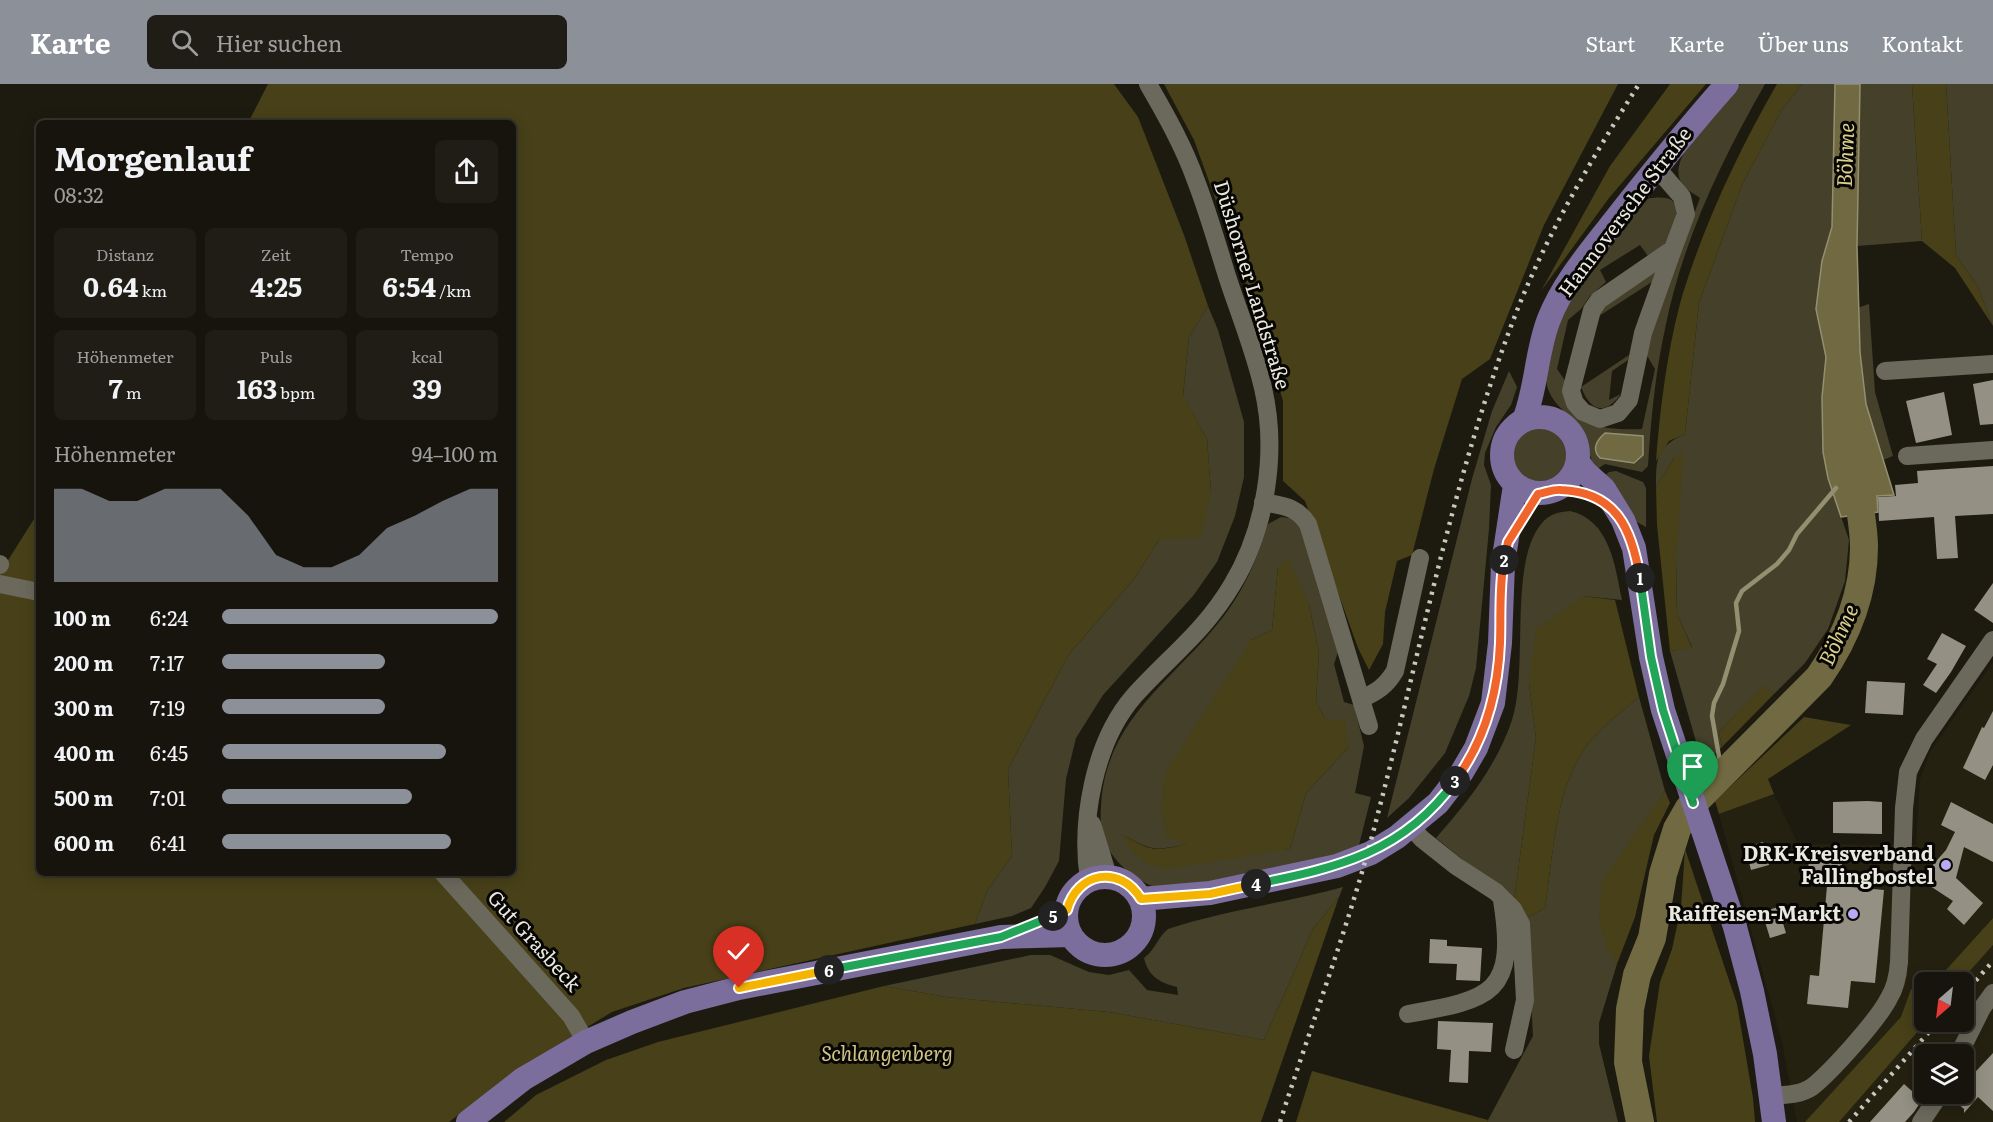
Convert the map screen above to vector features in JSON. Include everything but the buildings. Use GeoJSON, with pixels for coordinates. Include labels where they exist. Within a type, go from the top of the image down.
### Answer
{"type":"FeatureCollection","features":[{"type":"Feature","properties":{"kind":"main road","name":"Hannoversche Straße"},"geometry":{"type":"LineString","coordinates":[[1524,420],[1535,386],[1541,340],[1559,297],[1581,263],[1656,167],[1727,84]]}},
{"type":"Feature","properties":{"kind":"main road"},"geometry":{"type":"LineString","coordinates":[[1535,386],[1552,419]]}},
{"type":"Feature","properties":{"kind":"main road"},"geometry":{"type":"LineString","coordinates":[[1508,542],[1548,491],[1568,482],[1578,462],[1579,451],[1570,431],[1552,419],[1543,417],[1524,420],[1508,435],[1502,456],[1508,476],[1515,485],[1548,491],[1585,494],[1614,509]]}},
{"type":"Feature","properties":{"kind":"main road"},"geometry":{"type":"LineString","coordinates":[[1578,462],[1585,472],[1604,489],[1614,509],[1623,520],[1634,548],[1652,662],[1669,732],[1717,874],[1752,991],[1774,1122]]}},
{"type":"Feature","properties":{"kind":"main road"},"geometry":{"type":"LineString","coordinates":[[1143,908],[1337,866],[1371,853],[1411,827],[1438,803],[1462,772],[1485,728],[1497,682],[1502,580],[1515,485]]}},
{"type":"Feature","properties":{"kind":"main road"},"geometry":{"type":"LineString","coordinates":[[1099,878],[1131,886],[1143,908],[1143,925],[1136,940],[1115,954],[1098,954],[1090,951],[1071,935],[1067,910],[1074,892],[1099,878]]}},
{"type":"Feature","properties":{"kind":"main road"},"geometry":{"type":"LineString","coordinates":[[1001,937],[1067,910]]}},
{"type":"Feature","properties":{"kind":"main road"},"geometry":{"type":"LineString","coordinates":[[468,1122],[524,1079],[586,1042],[685,1002],[739,988],[1001,937],[1071,935]]}},
{"type":"Feature","properties":{"kind":"street","name":"Düshorner Landstraße"},"geometry":{"type":"LineString","coordinates":[[1099,878],[1086,849],[1093,786],[1100,757],[1117,720],[1135,695],[1202,629],[1220,605],[1245,560],[1263,502],[1268,467],[1268,428],[1261,380],[1249,337],[1197,182],[1148,84]]}},
{"type":"Feature","properties":{"kind":"street"},"geometry":{"type":"LineString","coordinates":[[1656,167],[1682,197],[1686,214],[1643,333],[1629,400],[1618,413],[1600,419],[1584,412],[1575,403],[1571,391],[1592,310],[1599,300],[1673,249]]}},
{"type":"Feature","properties":{"kind":"street"},"geometry":{"type":"LineString","coordinates":[[1885,371],[1993,364]]}},
{"type":"Feature","properties":{"kind":"street"},"geometry":{"type":"LineString","coordinates":[[1907,456],[1993,450]]}},
{"type":"Feature","properties":{"kind":"street"},"geometry":{"type":"LineString","coordinates":[[1263,502],[1290,507],[1302,515],[1308,524],[1369,726]]}},
{"type":"Feature","properties":{"kind":"street"},"geometry":{"type":"LineString","coordinates":[[1360,699],[1377,692],[1388,682],[1395,671],[1420,558]]}},
{"type":"Feature","properties":{"kind":"street"},"geometry":{"type":"LineString","coordinates":[[0,584],[36,591]]}},
{"type":"Feature","properties":{"kind":"street"},"geometry":{"type":"LineString","coordinates":[[1771,1096],[1796,1094],[1811,1087],[1847,1051],[1889,998],[1897,980],[1899,962],[1904,808],[1908,772],[1924,739],[1993,640]]}},
{"type":"Feature","properties":{"kind":"street"},"geometry":{"type":"LineString","coordinates":[[1411,827],[1422,839],[1456,866],[1489,886],[1513,909],[1521,924],[1525,1000],[1514,1050]]}},
{"type":"Feature","properties":{"kind":"street","name":"Gut Grasbeck"},"geometry":{"type":"LineString","coordinates":[[446,876],[571,1016],[586,1042]]}},
{"type":"Feature","properties":{"kind":"street"},"geometry":{"type":"LineString","coordinates":[[1408,1014],[1472,1000],[1493,987],[1504,968],[1502,900]]}},
{"type":"Feature","properties":{"kind":"street"},"geometry":{"type":"LineString","coordinates":[[1964,1044],[1982,1008],[1993,993]]}},
{"type":"Feature","properties":{"kind":"street"},"geometry":{"type":"LineString","coordinates":[[1921,1122],[1933,1104]]}},
{"type":"Feature","properties":{"kind":"shaded area"},"geometry":{"type":"Polygon","coordinates":[[[1740,84],[1765,84],[1733,143],[1705,203],[1672,297],[1659,363],[1648,466],[1642,472],[1605,464],[1596,470],[1584,435],[1576,423],[1555,402],[1548,389],[1545,366],[1551,341],[1562,315],[1578,288],[1646,199],[1667,198],[1672,200],[1677,209],[1668,242],[1648,256],[1640,245],[1600,270],[1606,282],[1568,320],[1557,369],[1566,382],[1579,420],[1610,428],[1642,429],[1655,369],[1646,354],[1654,321],[1700,198],[1681,183],[1679,169],[1682,156],[1700,129],[1740,84]]]}},
{"type":"Feature","properties":{"kind":"shaded area"},"geometry":{"type":"Polygon","coordinates":[[[1802,84],[1835,84],[1832,227],[1822,261],[1816,309],[1826,357],[1822,397],[1823,452],[1828,478],[1849,540],[1845,581],[1828,629],[1805,663],[1774,694],[1764,686],[1719,732],[1722,747],[1703,766],[1670,651],[1692,647],[1677,614],[1674,458],[1656,487],[1656,468],[1663,449],[1685,434],[1699,303],[1742,185],[1781,111],[1802,84]]]}},
{"type":"Feature","properties":{"kind":"shaded area"},"geometry":{"type":"Polygon","coordinates":[[[1860,84],[1912,84],[1922,241],[1857,246],[1860,84]]]}},
{"type":"Feature","properties":{"kind":"shaded area"},"geometry":{"type":"Polygon","coordinates":[[[1946,84],[1993,84],[1993,326],[1978,287],[1956,255],[1946,84]]]}},
{"type":"Feature","properties":{"kind":"shaded area"},"geometry":{"type":"Polygon","coordinates":[[[1656,272],[1652,282],[1596,318],[1600,309],[1656,272]]]}},
{"type":"Feature","properties":{"kind":"shaded area"},"geometry":{"type":"Polygon","coordinates":[[[1869,304],[1875,392],[1893,456],[1883,460],[1866,404],[1860,352],[1857,308],[1869,304]]]}},
{"type":"Feature","properties":{"kind":"shaded area"},"geometry":{"type":"Polygon","coordinates":[[[1208,306],[1218,330],[1244,422],[1244,477],[1235,516],[1217,562],[1193,596],[1103,695],[1076,738],[1066,779],[1059,861],[1045,887],[1031,908],[1012,916],[975,924],[987,891],[1012,856],[1008,769],[1069,654],[1134,579],[1159,540],[1211,492],[1207,439],[1183,396],[1189,337],[1208,306]]]}},
{"type":"Feature","properties":{"kind":"shaded area"},"geometry":{"type":"Polygon","coordinates":[[[1629,355],[1628,360],[1612,371],[1609,400],[1621,394],[1609,406],[1598,408],[1593,405],[1581,387],[1629,355]]]}},
{"type":"Feature","properties":{"kind":"shaded area"},"geometry":{"type":"Polygon","coordinates":[[[1509,371],[1517,387],[1511,405],[1496,427],[1485,453],[1484,465],[1491,485],[1489,529],[1476,668],[1469,696],[1445,753],[1409,798],[1387,818],[1472,479],[1492,411],[1509,371]]]}},
{"type":"Feature","properties":{"kind":"shaded area"},"geometry":{"type":"Polygon","coordinates":[[[1541,425],[1563,434],[1572,456],[1563,478],[1541,487],[1519,478],[1510,456],[1519,434],[1541,425]]]}},
{"type":"Feature","properties":{"kind":"shaded area"},"geometry":{"type":"Polygon","coordinates":[[[1616,471],[1643,482],[1646,488],[1646,527],[1635,521],[1602,478],[1609,472],[1616,471]]]}},
{"type":"Feature","properties":{"kind":"shaded area"},"geometry":{"type":"Polygon","coordinates":[[[1570,511],[1583,516],[1602,534],[1613,559],[1622,600],[1583,596],[1529,684],[1536,738],[1514,901],[1436,838],[1480,783],[1506,737],[1517,698],[1525,563],[1532,541],[1542,523],[1548,517],[1570,511]]]}},
{"type":"Feature","properties":{"kind":"shaded area"},"geometry":{"type":"Polygon","coordinates":[[[1281,517],[1299,522],[1338,652],[1334,664],[1344,702],[1354,705],[1364,746],[1355,793],[1371,797],[1358,849],[1341,855],[1182,889],[1158,888],[1134,876],[1106,846],[1101,807],[1106,774],[1116,746],[1131,721],[1212,631],[1231,606],[1243,587],[1268,524],[1281,517]],[[1278,567],[1272,630],[1251,640],[1187,844],[1153,848],[1123,835],[1145,863],[1290,849],[1306,793],[1349,747],[1325,719],[1316,701],[1319,652],[1309,605],[1278,567]]]}},
{"type":"Feature","properties":{"kind":"shaded area"},"geometry":{"type":"Polygon","coordinates":[[[1993,662],[1993,918],[1944,972],[1914,972],[1914,1032],[1974,1032],[1974,972],[1969,972],[1993,945],[1993,1122],[1797,1122],[1782,1042],[1719,814],[1774,794],[1798,844],[1916,845],[1920,779],[1930,752],[1993,662]]]}},
{"type":"Feature","properties":{"kind":"shaded area"},"geometry":{"type":"Polygon","coordinates":[[[1639,697],[1665,791],[1657,803],[1615,960],[1617,964],[1599,1023],[1599,1044],[1618,1122],[1487,1122],[1533,1036],[1528,941],[1524,919],[1545,908],[1553,846],[1567,784],[1585,748],[1610,721],[1639,697]]]}},
{"type":"Feature","properties":{"kind":"shaded area"},"geometry":{"type":"Polygon","coordinates":[[[1343,887],[1339,897],[1313,929],[1264,1040],[1109,1012],[946,997],[884,986],[1031,955],[1050,955],[1089,972],[1109,975],[1129,970],[1147,990],[1178,995],[1177,987],[1160,981],[1148,970],[1144,958],[1168,929],[1343,887]]]}},
{"type":"Feature","properties":{"kind":"green space"},"geometry":{"type":"Polygon","coordinates":[[[268,84],[1114,84],[1138,117],[1184,235],[1208,306],[1189,337],[1183,395],[1207,439],[1211,492],[1201,537],[1159,540],[1134,579],[1069,654],[1008,769],[1012,856],[987,891],[975,924],[684,988],[612,1012],[520,1068],[449,1122],[0,1122],[0,573],[36,516],[36,876],[516,876],[516,120],[250,120],[268,84]]]}},
{"type":"Feature","properties":{"kind":"green space"},"geometry":{"type":"Polygon","coordinates":[[[1164,84],[1618,84],[1544,225],[1490,359],[1462,379],[1434,469],[1412,555],[1397,561],[1385,612],[1383,644],[1369,670],[1358,648],[1305,501],[1283,481],[1283,401],[1262,328],[1194,140],[1164,84]]]}},
{"type":"Feature","properties":{"kind":"green space"},"geometry":{"type":"Polygon","coordinates":[[[1670,84],[1706,84],[1609,198],[1541,291],[1610,166],[1670,84]]]}},
{"type":"Feature","properties":{"kind":"green space"},"geometry":{"type":"Polygon","coordinates":[[[1777,84],[1802,84],[1781,111],[1742,185],[1699,303],[1685,434],[1669,441],[1656,461],[1665,376],[1683,293],[1724,186],[1777,84]]]}},
{"type":"Feature","properties":{"kind":"green space"},"geometry":{"type":"Polygon","coordinates":[[[1912,84],[1946,84],[1956,255],[1978,287],[1993,326],[1955,268],[1922,241],[1912,84]]]}},
{"type":"Feature","properties":{"kind":"green space"},"geometry":{"type":"Polygon","coordinates":[[[1683,452],[1676,566],[1677,614],[1692,648],[1670,651],[1657,525],[1656,487],[1674,458],[1683,452]]]}},
{"type":"Feature","properties":{"kind":"green space"},"geometry":{"type":"Polygon","coordinates":[[[1288,558],[1309,605],[1319,652],[1316,701],[1325,719],[1345,720],[1349,747],[1306,793],[1290,849],[1167,869],[1145,863],[1130,850],[1122,834],[1139,844],[1152,848],[1159,849],[1186,844],[1166,836],[1161,810],[1165,773],[1251,640],[1272,630],[1278,567],[1288,558]]]}},
{"type":"Feature","properties":{"kind":"green space"},"geometry":{"type":"Polygon","coordinates":[[[1583,596],[1615,600],[1639,697],[1597,734],[1575,765],[1561,804],[1545,908],[1524,919],[1514,901],[1536,738],[1529,684],[1536,629],[1583,596]]]}},
{"type":"Feature","properties":{"kind":"green space"},"geometry":{"type":"Polygon","coordinates":[[[1764,685],[1774,694],[1722,747],[1719,732],[1764,685]]]}},
{"type":"Feature","properties":{"kind":"green space"},"geometry":{"type":"Polygon","coordinates":[[[1804,717],[1851,725],[1768,779],[1774,794],[1719,814],[1715,801],[1804,717]]]}},
{"type":"Feature","properties":{"kind":"green space"},"geometry":{"type":"Polygon","coordinates":[[[1665,791],[1670,803],[1654,835],[1635,917],[1617,964],[1607,949],[1599,919],[1602,881],[1665,791]]]}},
{"type":"Feature","properties":{"kind":"green space"},"geometry":{"type":"Polygon","coordinates":[[[1685,849],[1737,1004],[1755,1122],[1657,1122],[1649,1056],[1660,982],[1672,949],[1681,908],[1685,849]]]}},
{"type":"Feature","properties":{"kind":"green space","name":"Schlangenberg"},"geometry":{"type":"Polygon","coordinates":[[[1339,897],[1261,1122],[504,1122],[536,1095],[606,1060],[658,1042],[884,986],[946,997],[1109,1012],[1264,1040],[1313,929],[1339,897]]]}},
{"type":"Feature","properties":{"kind":"green space"},"geometry":{"type":"Polygon","coordinates":[[[1993,918],[1993,945],[1969,972],[1944,972],[1993,918]]]}},
{"type":"Feature","properties":{"kind":"green space"},"geometry":{"type":"Polygon","coordinates":[[[1911,989],[1914,991],[1914,1032],[1917,1032],[1839,1122],[1805,1122],[1901,1017],[1911,989]]]}},
{"type":"Feature","properties":{"kind":"green space"},"geometry":{"type":"Polygon","coordinates":[[[1312,1071],[1488,1120],[1487,1122],[1296,1122],[1312,1071]]]}},
{"type":"Feature","properties":{"kind":"water"},"geometry":{"type":"Polygon","coordinates":[[[1835,84],[1860,84],[1857,246],[1860,352],[1866,404],[1894,495],[1877,496],[1878,512],[1841,517],[1828,478],[1823,452],[1822,397],[1826,357],[1816,309],[1822,261],[1832,227],[1835,84]]]}},
{"type":"Feature","properties":{"kind":"water"},"geometry":{"type":"Polygon","coordinates":[[[1605,433],[1643,436],[1643,455],[1634,463],[1600,458],[1597,455],[1596,445],[1605,433]]]}},
{"type":"Feature","properties":{"kind":"waterway","name":"Böhme"},"geometry":{"type":"LineString","coordinates":[[1640,1122],[1628,1062],[1630,1009],[1637,975],[1652,938],[1663,874],[1677,829],[1689,808],[1819,677],[1837,647],[1852,615],[1863,565],[1864,539],[1856,478]]}},
{"type":"Feature","properties":{"kind":"waterway"},"geometry":{"type":"LineString","coordinates":[[1722,774],[1712,716],[1714,703],[1723,684],[1739,631],[1736,603],[1742,591],[1777,564],[1789,550],[1797,534],[1836,488]]}},
{"type":"Feature","properties":{"kind":"railway"},"geometry":{"type":"LineString","coordinates":[[1280,1122],[1366,859],[1456,498],[1495,371],[1530,279],[1558,222],[1639,84]]}},
{"type":"Feature","properties":{"kind":"railway"},"geometry":{"type":"LineString","coordinates":[[1974,983],[1993,961]]}},
{"type":"Feature","properties":{"kind":"railway"},"geometry":{"type":"LineString","coordinates":[[1849,1122],[1929,1032]]}},
{"type":"Feature","properties":{"kind":"place","name":"DRK-Kreisverband Fallingbostel"},"geometry":{"type":"Point","coordinates":[1946,865]}},
{"type":"Feature","properties":{"kind":"place","name":"Raiffeisen-Markt"},"geometry":{"type":"Point","coordinates":[1853,914]}},
{"type":"Feature","properties":{"kind":"route"},"geometry":{"type":"LineString","coordinates":[[739,988],[1001,937],[1067,910],[1074,892],[1081,885],[1102,876],[1124,881],[1137,892],[1141,899],[1210,894],[1301,876],[1371,853],[1397,837],[1438,803],[1462,772],[1476,748],[1493,703],[1497,682],[1500,602],[1503,564],[1508,542],[1538,494],[1558,489],[1585,494],[1602,502],[1614,509],[1623,520],[1637,561],[1651,657],[1663,710],[1693,803]]}}]}
